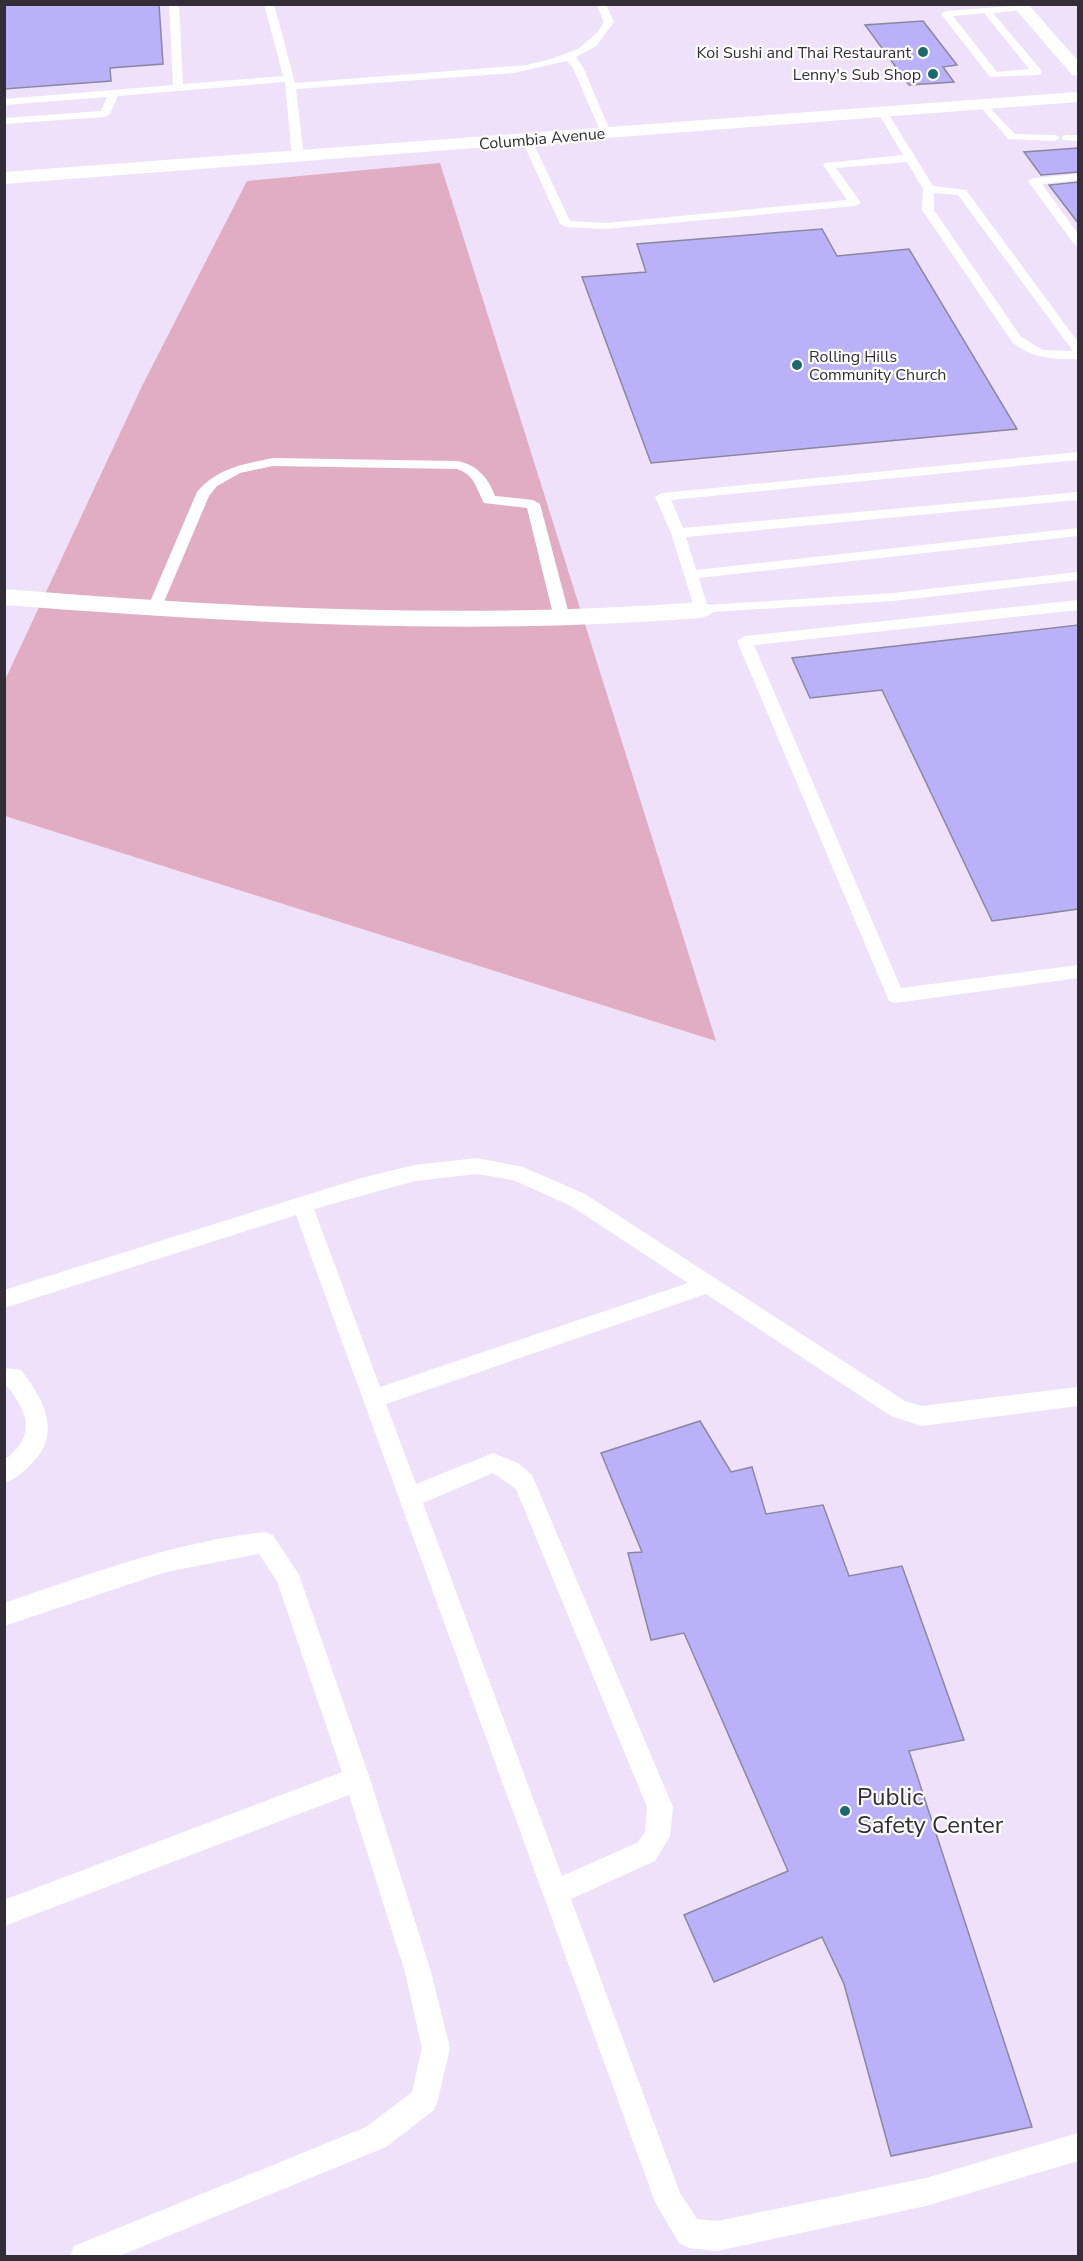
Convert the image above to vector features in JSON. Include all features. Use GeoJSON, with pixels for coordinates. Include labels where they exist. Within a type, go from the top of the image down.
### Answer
{"type":"FeatureCollection","features":[{"type":"Feature","properties":{"kind":"main road"},"geometry":{"type":"LineString","coordinates":[[1020,6],[1078,71]]}},
{"type":"Feature","properties":{"kind":"main road","name":"Columbia Avenue"},"geometry":{"type":"LineString","coordinates":[[4,178],[1078,97]]}},
{"type":"Feature","properties":{"kind":"main road"},"geometry":{"type":"LineString","coordinates":[[4,597],[154,609],[336,618],[562,618],[701,610]]}},
{"type":"Feature","properties":{"kind":"lane"},"geometry":{"type":"LineString","coordinates":[[174,4],[178,89]]}},
{"type":"Feature","properties":{"kind":"lane"},"geometry":{"type":"LineString","coordinates":[[269,4],[290,82],[297,157]]}},
{"type":"Feature","properties":{"kind":"lane"},"geometry":{"type":"LineString","coordinates":[[4,102],[178,89],[514,70],[549,63],[591,45],[604,33],[609,22],[601,4]]}},
{"type":"Feature","properties":{"kind":"lane"},"geometry":{"type":"LineString","coordinates":[[986,10],[1037,72],[994,75],[946,14],[1020,6]]}},
{"type":"Feature","properties":{"kind":"lane"},"geometry":{"type":"LineString","coordinates":[[569,56],[578,67],[606,132]]}},
{"type":"Feature","properties":{"kind":"lane"},"geometry":{"type":"LineString","coordinates":[[4,121],[105,114],[114,94]]}},
{"type":"Feature","properties":{"kind":"lane"},"geometry":{"type":"LineString","coordinates":[[983,104],[1012,137],[1078,138]]}},
{"type":"Feature","properties":{"kind":"lane"},"geometry":{"type":"LineString","coordinates":[[883,113],[929,189],[928,210],[1017,340],[1028,350],[1044,356],[1078,355]]}},
{"type":"Feature","properties":{"kind":"lane"},"geometry":{"type":"LineString","coordinates":[[526,138],[566,224],[606,226],[855,202],[829,165],[911,158]]}},
{"type":"Feature","properties":{"kind":"lane"},"geometry":{"type":"LineString","coordinates":[[1078,177],[1034,181],[1078,242]]}},
{"type":"Feature","properties":{"kind":"lane"},"geometry":{"type":"LineString","coordinates":[[929,189],[962,192],[1078,350]]}},
{"type":"Feature","properties":{"kind":"lane"},"geometry":{"type":"LineString","coordinates":[[1078,456],[662,497],[678,533],[701,610],[893,597],[1078,576]]}},
{"type":"Feature","properties":{"kind":"lane"},"geometry":{"type":"LineString","coordinates":[[154,609],[202,495],[212,483],[230,473],[273,462],[457,465],[472,470],[486,489],[489,500],[527,501],[533,504],[562,618]]}},
{"type":"Feature","properties":{"kind":"lane"},"geometry":{"type":"LineString","coordinates":[[678,533],[1078,496]]}},
{"type":"Feature","properties":{"kind":"lane"},"geometry":{"type":"LineString","coordinates":[[690,574],[1078,532]]}},
{"type":"Feature","properties":{"kind":"lane"},"geometry":{"type":"LineString","coordinates":[[1078,605],[745,641],[895,996],[1078,971]]}},
{"type":"Feature","properties":{"kind":"lane"},"geometry":{"type":"LineString","coordinates":[[4,1299],[302,1205],[415,1173],[477,1166],[516,1173],[578,1200],[899,1409],[922,1416],[1078,1396]]}},
{"type":"Feature","properties":{"kind":"lane"},"geometry":{"type":"LineString","coordinates":[[302,1205],[669,2202],[689,2233],[717,2236],[926,2192],[1078,2147]]}},
{"type":"Feature","properties":{"kind":"lane"},"geometry":{"type":"LineString","coordinates":[[374,1399],[708,1285]]}},
{"type":"Feature","properties":{"kind":"lane"},"geometry":{"type":"LineString","coordinates":[[4,1378],[13,1377],[25,1391],[36,1413],[39,1435],[24,1460],[4,1473]]}},
{"type":"Feature","properties":{"kind":"lane"},"geometry":{"type":"LineString","coordinates":[[409,1498],[493,1463],[510,1470],[524,1482],[660,1807],[657,1836],[646,1852],[555,1893]]}},
{"type":"Feature","properties":{"kind":"lane"},"geometry":{"type":"LineString","coordinates":[[4,1615],[194,1555],[228,1546],[265,1543],[287,1575],[357,1779],[418,1972],[436,2048],[424,2100],[376,2137],[84,2256]]}},
{"type":"Feature","properties":{"kind":"lane"},"geometry":{"type":"LineString","coordinates":[[4,1913],[357,1779]]}},
{"type":"Feature","properties":{"kind":"shaded area"},"geometry":{"type":"Polygon","coordinates":[[[440,163],[716,1041],[5,816],[5,680],[142,386],[247,181],[440,163]]]}},
{"type":"Feature","properties":{"kind":"building"},"geometry":{"type":"Polygon","coordinates":[[[4,4],[159,4],[163,64],[110,68],[111,81],[4,89],[4,4]]]}},
{"type":"Feature","properties":{"kind":"building"},"geometry":{"type":"Polygon","coordinates":[[[923,21],[957,65],[943,67],[954,82],[909,85],[865,25],[923,21]]]}},
{"type":"Feature","properties":{"kind":"building"},"geometry":{"type":"Polygon","coordinates":[[[1078,148],[1078,172],[1041,175],[1024,152],[1078,148]]]}},
{"type":"Feature","properties":{"kind":"building"},"geometry":{"type":"Polygon","coordinates":[[[1078,182],[1078,223],[1049,185],[1078,182]]]}},
{"type":"Feature","properties":{"kind":"building","name":"Rolling Hills Community Church"},"geometry":{"type":"Polygon","coordinates":[[[822,229],[837,256],[909,249],[1017,429],[651,463],[582,277],[646,272],[637,244],[822,229]]]}},
{"type":"Feature","properties":{"kind":"building"},"geometry":{"type":"Polygon","coordinates":[[[1078,625],[1078,909],[992,921],[882,690],[810,698],[792,658],[1078,625]]]}},
{"type":"Feature","properties":{"kind":"building","name":"Public Safety Center"},"geometry":{"type":"Polygon","coordinates":[[[700,1421],[731,1472],[752,1467],[766,1514],[823,1505],[849,1576],[902,1566],[964,1740],[909,1751],[1032,2127],[891,2156],[844,1984],[822,1937],[714,1982],[684,1915],[788,1871],[684,1633],[651,1640],[628,1553],[642,1552],[601,1453],[700,1421]]]}},
{"type":"Feature","properties":{"kind":"place","name":"Koi Sushi and Thai Restaurant"},"geometry":{"type":"Point","coordinates":[923,52]}},
{"type":"Feature","properties":{"kind":"place","name":"Lenny's Sub Shop"},"geometry":{"type":"Point","coordinates":[933,74]}},
{"type":"Feature","properties":{"kind":"place","name":"Rolling Hills Community Church"},"geometry":{"type":"Point","coordinates":[797,365]}},
{"type":"Feature","properties":{"kind":"place","name":"Public Safety Center"},"geometry":{"type":"Point","coordinates":[845,1811]}}]}
